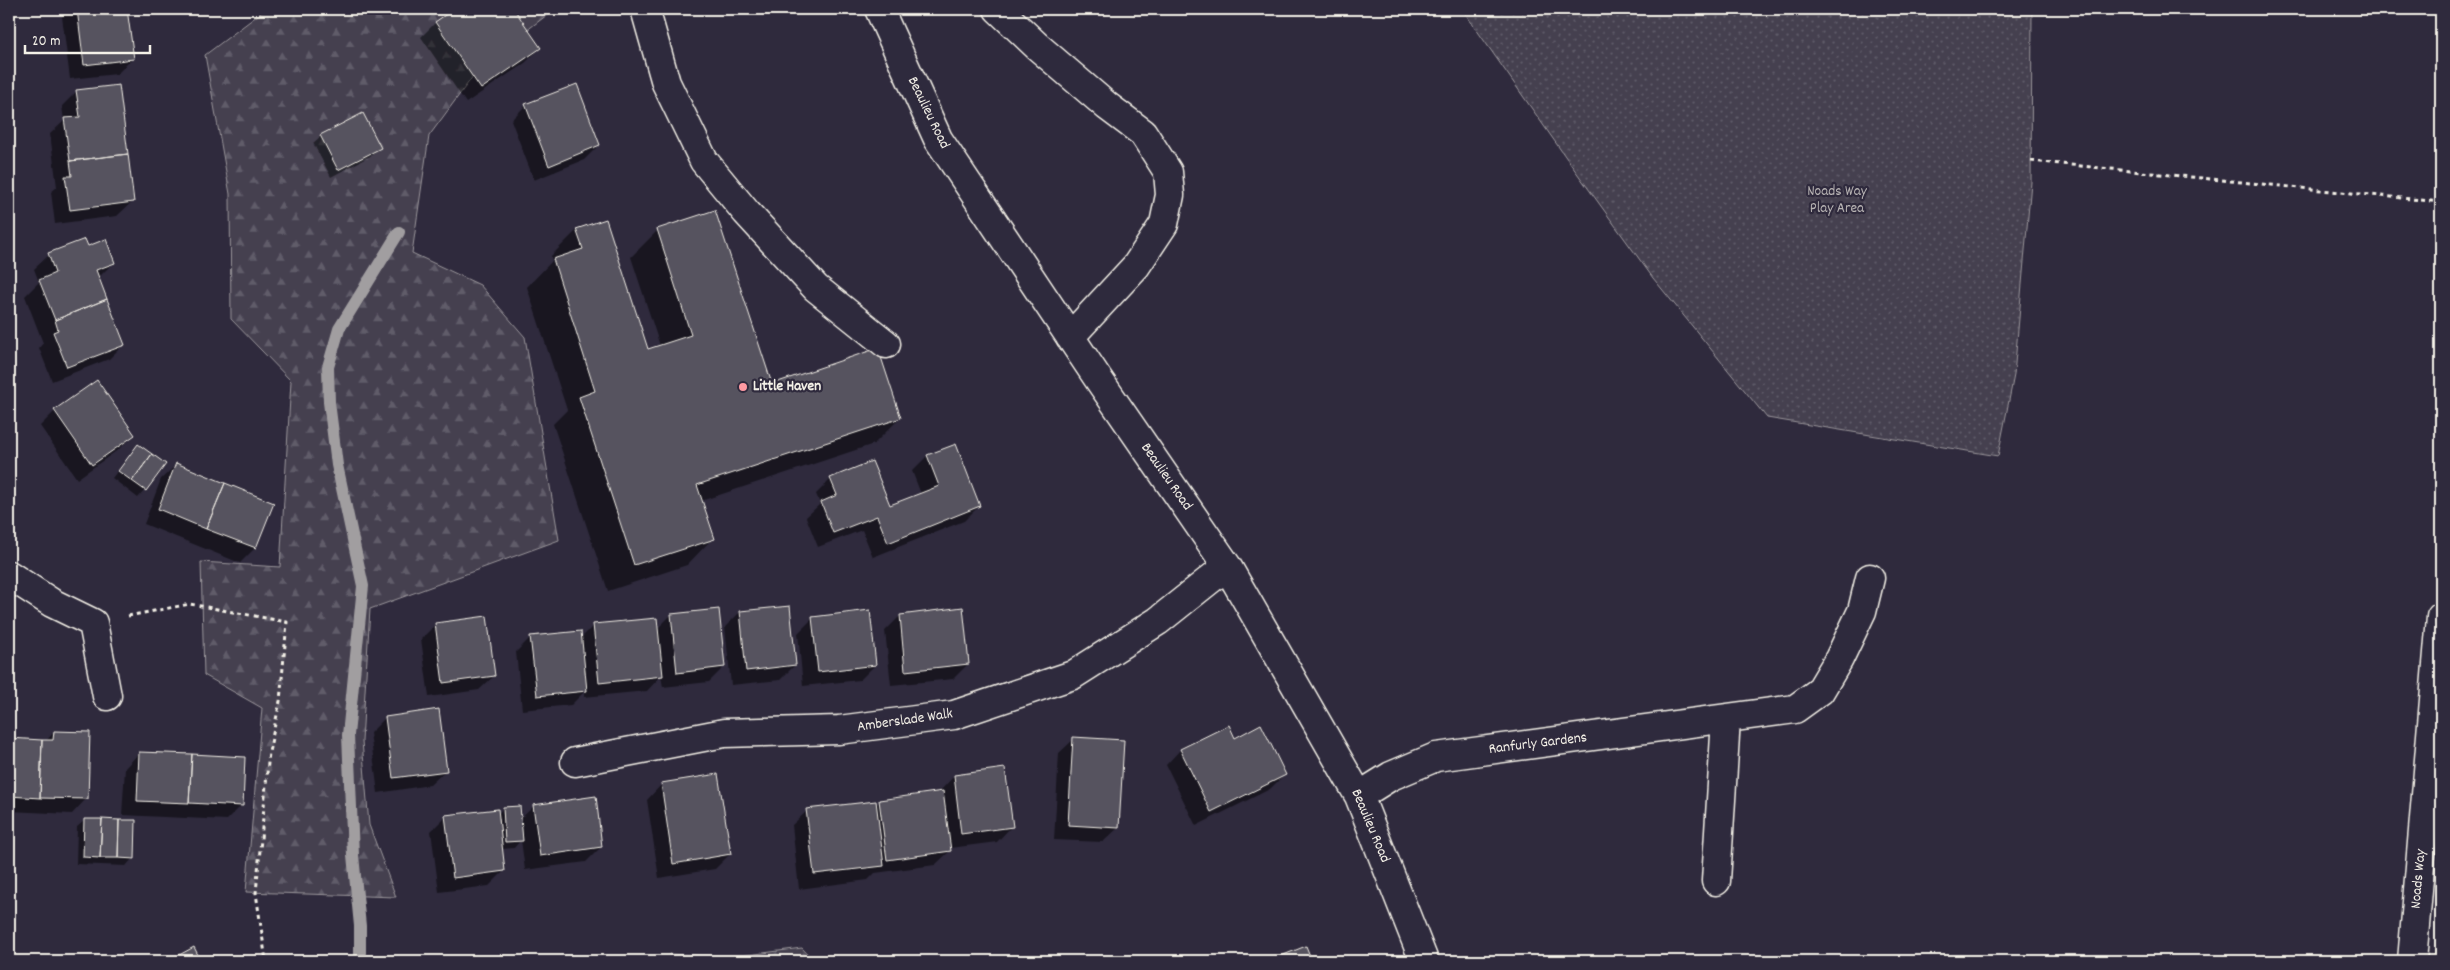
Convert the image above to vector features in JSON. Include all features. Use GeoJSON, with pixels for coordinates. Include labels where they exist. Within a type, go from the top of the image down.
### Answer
{"type":"FeatureCollection","features":[{"type":"Feature","properties":{"kind":"street"},"geometry":{"type":"LineString","coordinates":[[645,9],[666,83],[704,161],[746,212],[816,288],[886,344]]}},
{"type":"Feature","properties":{"kind":"street","name":"Beaulieu Road"},"geometry":{"type":"LineString","coordinates":[[879,9],[938,139],[1070,337],[1227,566],[1359,796],[1424,961]]}},
{"type":"Feature","properties":{"kind":"street"},"geometry":{"type":"LineString","coordinates":[[998,9],[1029,40],[1107,106],[1143,133],[1168,172],[1170,195],[1164,224],[1136,266],[1070,337]]}},
{"type":"Feature","properties":{"kind":"street","name":"Amberslade Walk"},"geometry":{"type":"LineString","coordinates":[[575,762],[724,733],[838,730],[954,716],[1073,675],[1158,621],[1227,566]]}},
{"type":"Feature","properties":{"kind":"street"},"geometry":{"type":"LineString","coordinates":[[9,575],[52,603],[93,623],[107,696]]}},
{"type":"Feature","properties":{"kind":"street","name":"Ranfurly Gardens"},"geometry":{"type":"LineString","coordinates":[[1359,796],[1391,776],[1436,757],[1794,709],[1820,691],[1839,659],[1862,611],[1870,578]]}},
{"type":"Feature","properties":{"kind":"street","name":"Noads Way"},"geometry":{"type":"LineString","coordinates":[[2412,961],[2441,617]]}},
{"type":"Feature","properties":{"kind":"street"},"geometry":{"type":"LineString","coordinates":[[1716,881],[1726,719]]}},
{"type":"Feature","properties":{"kind":"path"},"geometry":{"type":"LineString","coordinates":[[2031,161],[2441,202]]}},
{"type":"Feature","properties":{"kind":"path"},"geometry":{"type":"LineString","coordinates":[[93,623],[190,604],[288,622],[280,701],[269,752],[256,893],[266,961]]}},
{"type":"Feature","properties":{"kind":"green space"},"geometry":{"type":"Polygon","coordinates":[[[266,9],[555,9],[482,64],[429,136],[412,253],[480,285],[525,337],[559,540],[370,609],[362,741],[369,825],[396,897],[246,892],[262,708],[204,675],[201,562],[280,567],[291,381],[231,319],[230,194],[205,55],[266,9]]]}},
{"type":"Feature","properties":{"kind":"green space","name":"Noads Way Play Area"},"geometry":{"type":"Polygon","coordinates":[[[1462,9],[2032,9],[2031,182],[2014,375],[1998,456],[1767,418],[1653,278],[1462,9]]]}},
{"type":"Feature","properties":{"kind":"green space"},"geometry":{"type":"Polygon","coordinates":[[[802,948],[814,961],[671,961],[670,954],[732,957],[802,948]]]}},
{"type":"Feature","properties":{"kind":"building"},"geometry":{"type":"Polygon","coordinates":[[[77,9],[127,9],[134,59],[84,65],[77,9]]]}},
{"type":"Feature","properties":{"kind":"building"},"geometry":{"type":"Polygon","coordinates":[[[454,9],[514,9],[541,48],[481,89],[435,22],[454,9]]]}},
{"type":"Feature","properties":{"kind":"building"},"geometry":{"type":"Polygon","coordinates":[[[577,84],[600,145],[549,166],[525,104],[577,84]]]}},
{"type":"Feature","properties":{"kind":"building"},"geometry":{"type":"Polygon","coordinates":[[[119,85],[128,154],[70,161],[64,118],[80,117],[76,90],[119,85]]]}},
{"type":"Feature","properties":{"kind":"building"},"geometry":{"type":"Polygon","coordinates":[[[363,113],[381,148],[338,170],[320,135],[363,113]]]}},
{"type":"Feature","properties":{"kind":"building"},"geometry":{"type":"Polygon","coordinates":[[[128,154],[134,202],[70,210],[65,176],[72,176],[70,161],[128,154]]]}},
{"type":"Feature","properties":{"kind":"building","name":"Little Haven"},"geometry":{"type":"Polygon","coordinates":[[[715,210],[772,384],[878,348],[901,418],[697,485],[715,539],[634,565],[579,397],[595,391],[553,259],[583,249],[576,229],[606,219],[648,349],[691,335],[657,229],[715,210]]]}},
{"type":"Feature","properties":{"kind":"building"},"geometry":{"type":"Polygon","coordinates":[[[85,239],[88,246],[106,239],[115,263],[96,270],[107,299],[55,320],[39,280],[55,273],[48,253],[85,239]]]}},
{"type":"Feature","properties":{"kind":"building"},"geometry":{"type":"Polygon","coordinates":[[[107,299],[125,345],[67,367],[53,332],[58,330],[55,320],[107,299]]]}},
{"type":"Feature","properties":{"kind":"building"},"geometry":{"type":"Polygon","coordinates":[[[97,380],[135,435],[92,465],[54,410],[97,380]]]}},
{"type":"Feature","properties":{"kind":"building"},"geometry":{"type":"Polygon","coordinates":[[[138,444],[152,454],[132,481],[118,471],[138,444]]]}},
{"type":"Feature","properties":{"kind":"building"},"geometry":{"type":"Polygon","coordinates":[[[956,444],[980,506],[888,543],[877,516],[833,533],[821,502],[837,495],[830,478],[872,461],[890,505],[939,486],[927,455],[956,444]]]}},
{"type":"Feature","properties":{"kind":"building"},"geometry":{"type":"Polygon","coordinates":[[[152,454],[166,464],[146,491],[132,481],[152,454]]]}},
{"type":"Feature","properties":{"kind":"building"},"geometry":{"type":"Polygon","coordinates":[[[176,463],[225,483],[206,529],[158,509],[176,463]]]}},
{"type":"Feature","properties":{"kind":"building"},"geometry":{"type":"Polygon","coordinates":[[[225,483],[274,503],[256,548],[206,529],[225,483]]]}},
{"type":"Feature","properties":{"kind":"building"},"geometry":{"type":"Polygon","coordinates":[[[790,606],[796,665],[746,671],[740,611],[790,606]]]}},
{"type":"Feature","properties":{"kind":"building"},"geometry":{"type":"Polygon","coordinates":[[[963,607],[969,664],[905,671],[900,615],[963,607]]]}},
{"type":"Feature","properties":{"kind":"building"},"geometry":{"type":"Polygon","coordinates":[[[719,609],[725,667],[677,673],[671,614],[719,609]]]}},
{"type":"Feature","properties":{"kind":"building"},"geometry":{"type":"Polygon","coordinates":[[[870,610],[876,665],[818,672],[812,617],[870,610]]]}},
{"type":"Feature","properties":{"kind":"building"},"geometry":{"type":"Polygon","coordinates":[[[487,616],[495,676],[443,683],[435,623],[487,616]]]}},
{"type":"Feature","properties":{"kind":"building"},"geometry":{"type":"Polygon","coordinates":[[[657,618],[663,676],[599,683],[593,624],[657,618]]]}},
{"type":"Feature","properties":{"kind":"building"},"geometry":{"type":"Polygon","coordinates":[[[581,631],[587,691],[537,696],[530,636],[581,631]]]}},
{"type":"Feature","properties":{"kind":"building"},"geometry":{"type":"Polygon","coordinates":[[[439,709],[447,771],[393,778],[385,717],[439,709]]]}},
{"type":"Feature","properties":{"kind":"building"},"geometry":{"type":"Polygon","coordinates":[[[1261,724],[1286,775],[1211,812],[1180,749],[1229,725],[1235,738],[1261,724]]]}},
{"type":"Feature","properties":{"kind":"building"},"geometry":{"type":"Polygon","coordinates":[[[54,731],[90,732],[88,799],[40,798],[42,740],[53,740],[54,731]]]}},
{"type":"Feature","properties":{"kind":"building"},"geometry":{"type":"Polygon","coordinates":[[[1073,737],[1124,740],[1119,828],[1068,825],[1073,737]]]}},
{"type":"Feature","properties":{"kind":"building"},"geometry":{"type":"Polygon","coordinates":[[[9,738],[42,740],[40,798],[9,796],[9,738]]]}},
{"type":"Feature","properties":{"kind":"building"},"geometry":{"type":"Polygon","coordinates":[[[139,752],[192,754],[189,803],[137,801],[139,752]]]}},
{"type":"Feature","properties":{"kind":"building"},"geometry":{"type":"Polygon","coordinates":[[[192,754],[245,757],[243,806],[189,803],[192,754]]]}},
{"type":"Feature","properties":{"kind":"building"},"geometry":{"type":"Polygon","coordinates":[[[1005,768],[1013,827],[961,834],[954,775],[1005,768]]]}},
{"type":"Feature","properties":{"kind":"building"},"geometry":{"type":"Polygon","coordinates":[[[718,774],[731,854],[673,864],[661,783],[718,774]]]}},
{"type":"Feature","properties":{"kind":"building"},"geometry":{"type":"Polygon","coordinates":[[[943,791],[951,851],[887,860],[879,800],[943,791]]]}},
{"type":"Feature","properties":{"kind":"building"},"geometry":{"type":"Polygon","coordinates":[[[596,796],[602,847],[540,856],[533,805],[596,796]]]}},
{"type":"Feature","properties":{"kind":"building"},"geometry":{"type":"Polygon","coordinates":[[[876,801],[884,866],[814,874],[806,809],[876,801]]]}},
{"type":"Feature","properties":{"kind":"building"},"geometry":{"type":"Polygon","coordinates":[[[520,806],[523,841],[505,842],[503,807],[520,806]]]}},
{"type":"Feature","properties":{"kind":"building"},"geometry":{"type":"Polygon","coordinates":[[[498,809],[505,871],[453,878],[445,815],[498,809]]]}},
{"type":"Feature","properties":{"kind":"building"},"geometry":{"type":"Polygon","coordinates":[[[84,819],[102,819],[100,858],[83,857],[84,819]]]}},
{"type":"Feature","properties":{"kind":"building"},"geometry":{"type":"Polygon","coordinates":[[[102,819],[119,820],[118,858],[100,858],[102,819]]]}},
{"type":"Feature","properties":{"kind":"building"},"geometry":{"type":"Polygon","coordinates":[[[119,820],[136,820],[135,859],[118,858],[119,820]]]}},
{"type":"Feature","properties":{"kind":"building"},"geometry":{"type":"Polygon","coordinates":[[[1306,946],[1312,961],[1277,961],[1276,958],[1306,946]]]}},
{"type":"Feature","properties":{"kind":"building"},"geometry":{"type":"Polygon","coordinates":[[[194,947],[201,961],[168,961],[194,947]]]}},
{"type":"Feature","properties":{"kind":"waterway"},"geometry":{"type":"LineString","coordinates":[[358,961],[360,956],[360,926],[353,855],[348,735],[363,586],[337,465],[329,402],[328,367],[339,329],[399,232]]}},
{"type":"Feature","properties":{"kind":"place","name":"Little Haven"},"geometry":{"type":"Point","coordinates":[743,387]}}]}
